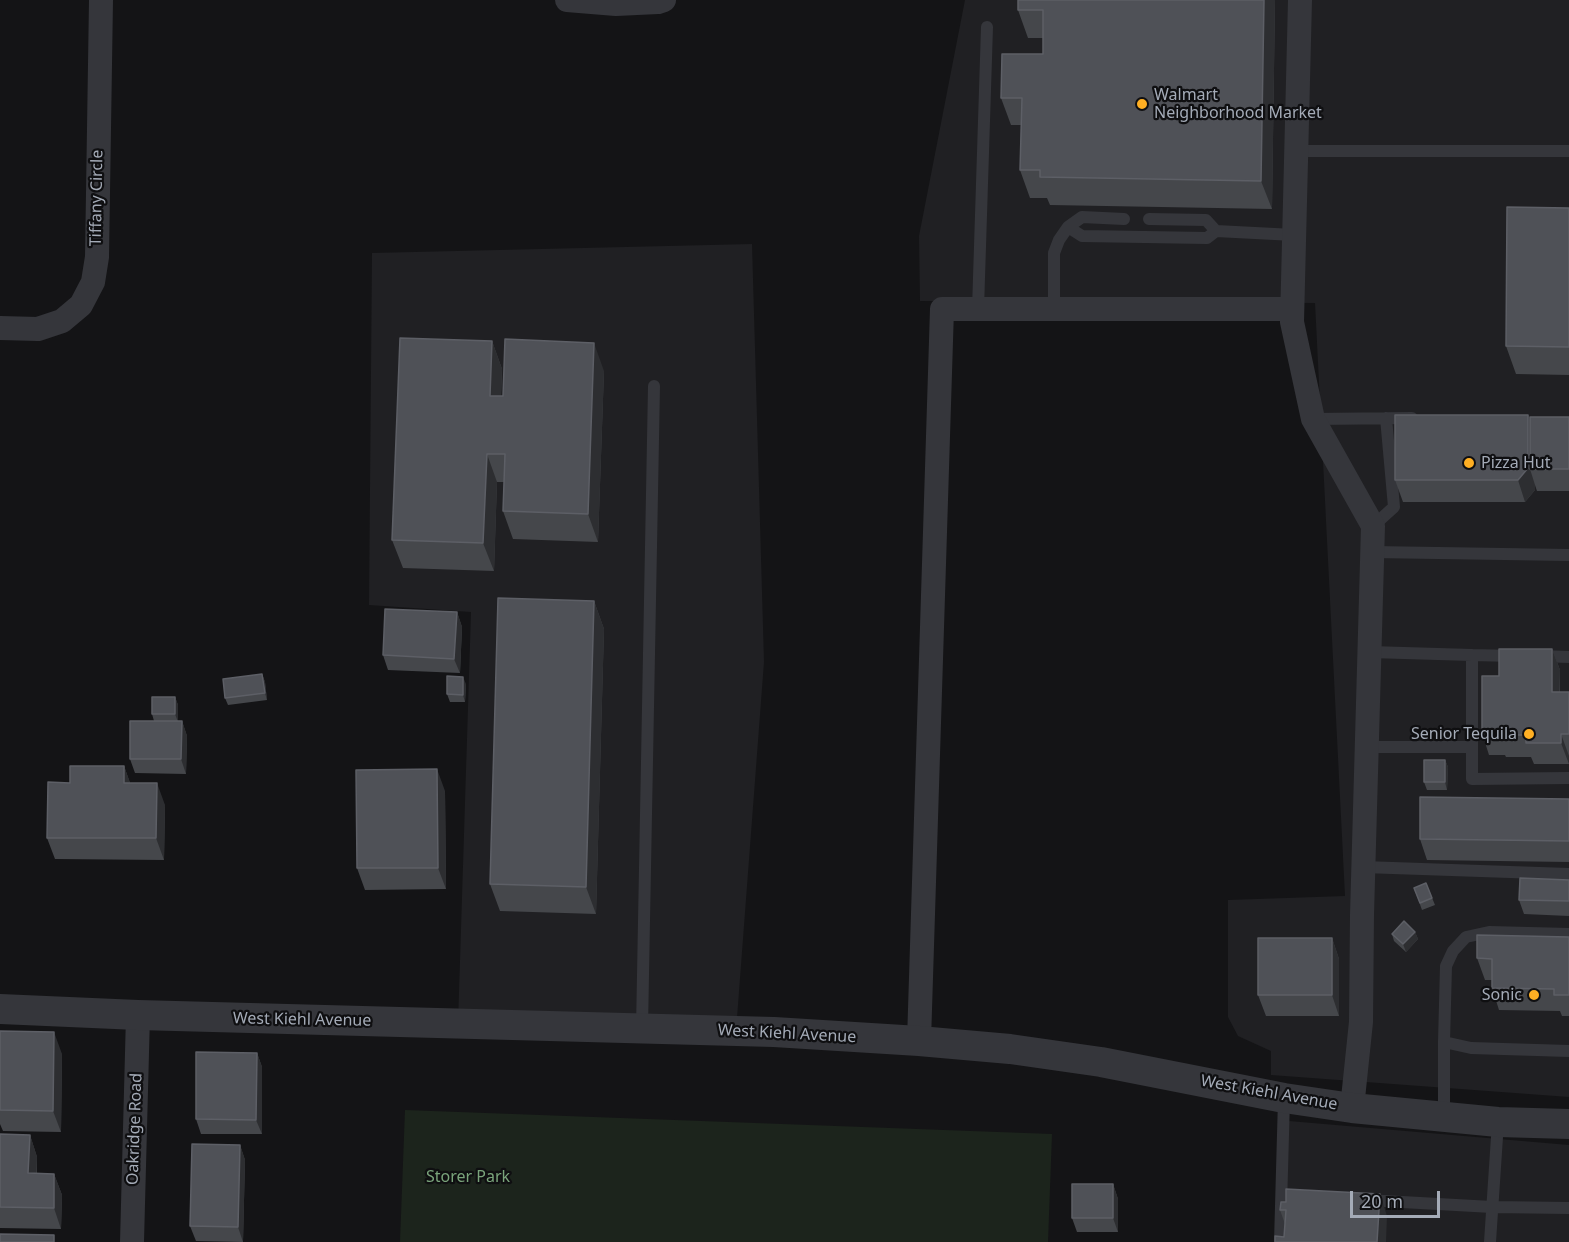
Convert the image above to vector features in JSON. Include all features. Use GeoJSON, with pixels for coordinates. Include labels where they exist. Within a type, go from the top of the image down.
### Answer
{"type":"FeatureCollection","features":[{"type":"Feature","properties":{"kind":"street","name":"Tiffany Circle"},"geometry":{"type":"LineString","coordinates":[[0,328],[38,329],[62,321],[81,304],[93,282],[96,257],[101,0]]}},
{"type":"Feature","properties":{"kind":"street"},"geometry":{"type":"LineString","coordinates":[[567,0],[616,4],[664,0]]}},
{"type":"Feature","properties":{"kind":"street"},"geometry":{"type":"LineString","coordinates":[[1300,0],[1292,322],[1313,419],[1373,526],[1361,1022],[1352,1108]]}},
{"type":"Feature","properties":{"kind":"street"},"geometry":{"type":"LineString","coordinates":[[919,1041],[942,309],[1292,309]]}},
{"type":"Feature","properties":{"kind":"street","name":"West Kiehl Avenue"},"geometry":{"type":"LineString","coordinates":[[0,1009],[138,1015],[774,1032],[919,1041],[1010,1049],[1101,1062],[1284,1098],[1352,1108],[1498,1122],[1569,1124]]}},
{"type":"Feature","properties":{"kind":"street","name":"Oakridge Road"},"geometry":{"type":"LineString","coordinates":[[132,1242],[138,1015]]}},
{"type":"Feature","properties":{"kind":"lane"},"geometry":{"type":"LineString","coordinates":[[978,309],[987,27]]}},
{"type":"Feature","properties":{"kind":"lane"},"geometry":{"type":"LineString","coordinates":[[1296,150],[1569,151]]}},
{"type":"Feature","properties":{"kind":"lane"},"geometry":{"type":"LineString","coordinates":[[1054,309],[1054,253],[1068,227],[1082,217],[1124,219]]}},
{"type":"Feature","properties":{"kind":"lane"},"geometry":{"type":"LineString","coordinates":[[1149,219],[1206,220],[1216,231]]}},
{"type":"Feature","properties":{"kind":"lane"},"geometry":{"type":"LineString","coordinates":[[1068,227],[1082,236],[1207,238],[1216,231],[1294,235]]}},
{"type":"Feature","properties":{"kind":"lane"},"geometry":{"type":"LineString","coordinates":[[642,1028],[654,386]]}},
{"type":"Feature","properties":{"kind":"lane"},"geometry":{"type":"LineString","coordinates":[[1373,526],[1394,507],[1386,418]]}},
{"type":"Feature","properties":{"kind":"lane"},"geometry":{"type":"LineString","coordinates":[[1313,419],[1420,418]]}},
{"type":"Feature","properties":{"kind":"lane"},"geometry":{"type":"LineString","coordinates":[[1372,552],[1569,555]]}},
{"type":"Feature","properties":{"kind":"lane"},"geometry":{"type":"LineString","coordinates":[[1370,652],[1569,657]]}},
{"type":"Feature","properties":{"kind":"lane"},"geometry":{"type":"LineString","coordinates":[[1472,655],[1472,778],[1569,778]]}},
{"type":"Feature","properties":{"kind":"lane"},"geometry":{"type":"LineString","coordinates":[[1367,747],[1472,747]]}},
{"type":"Feature","properties":{"kind":"lane"},"geometry":{"type":"LineString","coordinates":[[1363,867],[1569,874]]}},
{"type":"Feature","properties":{"kind":"lane"},"geometry":{"type":"LineString","coordinates":[[1444,1117],[1446,966],[1453,951],[1466,937],[1489,932],[1569,934]]}},
{"type":"Feature","properties":{"kind":"lane"},"geometry":{"type":"LineString","coordinates":[[1444,1042],[1471,1048],[1569,1051]]}},
{"type":"Feature","properties":{"kind":"lane"},"geometry":{"type":"LineString","coordinates":[[1280,1242],[1288,1196],[1284,1098]]}},
{"type":"Feature","properties":{"kind":"lane"},"geometry":{"type":"LineString","coordinates":[[1490,1242],[1498,1122]]}},
{"type":"Feature","properties":{"kind":"lane"},"geometry":{"type":"LineString","coordinates":[[1352,1200],[1492,1207],[1569,1208]]}},
{"type":"Feature","properties":{"kind":"shaded area"},"geometry":{"type":"Polygon","coordinates":[[[965,0],[1569,0],[1569,1097],[1271,1075],[1271,1051],[1238,1036],[1228,1017],[1228,900],[1345,896],[1315,303],[920,301],[919,236],[965,0]]]}},
{"type":"Feature","properties":{"kind":"shaded area"},"geometry":{"type":"Polygon","coordinates":[[[752,244],[764,662],[736,1031],[458,1024],[471,612],[369,605],[372,253],[752,244]]]}},
{"type":"Feature","properties":{"kind":"shaded area"},"geometry":{"type":"Polygon","coordinates":[[[1289,1121],[1569,1145],[1569,1242],[1279,1242],[1289,1121]]]}},
{"type":"Feature","properties":{"kind":"green space","name":"Storer Park"},"geometry":{"type":"Polygon","coordinates":[[[405,1110],[1052,1134],[1048,1242],[400,1242],[405,1110]]]}},
{"type":"Feature","properties":{"kind":"building","name":"Walmart Neighborhood Market"},"geometry":{"type":"Polygon","coordinates":[[[1018,0],[1264,0],[1261,181],[1040,177],[1040,170],[1020,170],[1022,98],[1001,98],[1002,54],[1043,54],[1043,10],[1018,10],[1018,0]]]}},
{"type":"Feature","properties":{"kind":"building"},"geometry":{"type":"Polygon","coordinates":[[[1507,207],[1569,208],[1569,347],[1506,346],[1507,207]]]}},
{"type":"Feature","properties":{"kind":"building"},"geometry":{"type":"Polygon","coordinates":[[[400,338],[492,341],[490,396],[503,396],[505,339],[594,343],[588,514],[503,511],[505,454],[487,454],[483,543],[392,540],[400,338]]]}},
{"type":"Feature","properties":{"kind":"building","name":"Pizza Hut"},"geometry":{"type":"Polygon","coordinates":[[[1395,415],[1528,415],[1528,468],[1518,480],[1395,480],[1395,415]]]}},
{"type":"Feature","properties":{"kind":"building"},"geometry":{"type":"Polygon","coordinates":[[[1530,417],[1569,417],[1569,469],[1530,469],[1530,417]]]}},
{"type":"Feature","properties":{"kind":"building"},"geometry":{"type":"Polygon","coordinates":[[[498,598],[594,601],[586,887],[490,884],[498,598]]]}},
{"type":"Feature","properties":{"kind":"building"},"geometry":{"type":"Polygon","coordinates":[[[385,609],[457,612],[454,659],[383,655],[385,609]]]}},
{"type":"Feature","properties":{"kind":"building","name":"Senior Tequila"},"geometry":{"type":"Polygon","coordinates":[[[1499,649],[1552,649],[1552,692],[1569,692],[1569,734],[1561,734],[1561,743],[1526,743],[1526,735],[1482,733],[1482,676],[1499,676],[1499,649]]]}},
{"type":"Feature","properties":{"kind":"building"},"geometry":{"type":"Polygon","coordinates":[[[262,674],[265,693],[225,698],[223,679],[262,674]]]}},
{"type":"Feature","properties":{"kind":"building"},"geometry":{"type":"Polygon","coordinates":[[[447,676],[463,677],[463,695],[447,694],[447,676]]]}},
{"type":"Feature","properties":{"kind":"building"},"geometry":{"type":"Polygon","coordinates":[[[152,697],[175,697],[175,714],[152,714],[152,697]]]}},
{"type":"Feature","properties":{"kind":"building"},"geometry":{"type":"Polygon","coordinates":[[[130,721],[182,721],[181,759],[130,759],[130,721]]]}},
{"type":"Feature","properties":{"kind":"building"},"geometry":{"type":"Polygon","coordinates":[[[1424,760],[1445,760],[1445,782],[1424,782],[1424,760]]]}},
{"type":"Feature","properties":{"kind":"building"},"geometry":{"type":"Polygon","coordinates":[[[70,766],[124,766],[124,783],[157,783],[156,838],[47,838],[48,782],[70,783],[70,766]]]}},
{"type":"Feature","properties":{"kind":"building"},"geometry":{"type":"Polygon","coordinates":[[[437,769],[438,868],[357,868],[356,770],[437,769]]]}},
{"type":"Feature","properties":{"kind":"building"},"geometry":{"type":"Polygon","coordinates":[[[1420,797],[1569,799],[1569,841],[1420,839],[1420,797]]]}},
{"type":"Feature","properties":{"kind":"building"},"geometry":{"type":"Polygon","coordinates":[[[1520,878],[1569,880],[1569,901],[1519,900],[1520,878]]]}},
{"type":"Feature","properties":{"kind":"building"},"geometry":{"type":"Polygon","coordinates":[[[1426,883],[1432,898],[1420,903],[1414,888],[1426,883]]]}},
{"type":"Feature","properties":{"kind":"building"},"geometry":{"type":"Polygon","coordinates":[[[1404,921],[1415,932],[1403,944],[1392,934],[1404,921]]]}},
{"type":"Feature","properties":{"kind":"building"},"geometry":{"type":"Polygon","coordinates":[[[1477,935],[1569,937],[1569,995],[1554,995],[1554,989],[1492,988],[1492,959],[1477,958],[1477,935]]]}},
{"type":"Feature","properties":{"kind":"building"},"geometry":{"type":"Polygon","coordinates":[[[1258,938],[1332,938],[1332,995],[1258,995],[1258,938]]]}},
{"type":"Feature","properties":{"kind":"building"},"geometry":{"type":"Polygon","coordinates":[[[0,1031],[54,1032],[53,1111],[0,1110],[0,1031]]]}},
{"type":"Feature","properties":{"kind":"building"},"geometry":{"type":"Polygon","coordinates":[[[196,1052],[257,1053],[256,1120],[196,1119],[196,1052]]]}},
{"type":"Feature","properties":{"kind":"building"},"geometry":{"type":"Polygon","coordinates":[[[0,1134],[30,1135],[28,1173],[54,1174],[54,1208],[0,1207],[0,1134]]]}},
{"type":"Feature","properties":{"kind":"building"},"geometry":{"type":"Polygon","coordinates":[[[192,1144],[240,1145],[238,1227],[190,1226],[192,1144]]]}},
{"type":"Feature","properties":{"kind":"building"},"geometry":{"type":"Polygon","coordinates":[[[1072,1184],[1113,1184],[1113,1218],[1072,1218],[1072,1184]]]}},
{"type":"Feature","properties":{"kind":"building"},"geometry":{"type":"Polygon","coordinates":[[[1286,1189],[1380,1194],[1377,1242],[1275,1242],[1275,1236],[1284,1237],[1286,1210],[1280,1210],[1281,1202],[1286,1202],[1286,1189]]]}},
{"type":"Feature","properties":{"kind":"building"},"geometry":{"type":"Polygon","coordinates":[[[0,1234],[54,1235],[54,1242],[0,1242],[0,1234]]]}},
{"type":"Feature","properties":{"kind":"place","name":"Walmart Neighborhood Market"},"geometry":{"type":"Point","coordinates":[1142,104]}},
{"type":"Feature","properties":{"kind":"place","name":"Pizza Hut"},"geometry":{"type":"Point","coordinates":[1469,463]}},
{"type":"Feature","properties":{"kind":"place","name":"Senior Tequila"},"geometry":{"type":"Point","coordinates":[1529,734]}},
{"type":"Feature","properties":{"kind":"place","name":"Sonic"},"geometry":{"type":"Point","coordinates":[1534,995]}}]}
